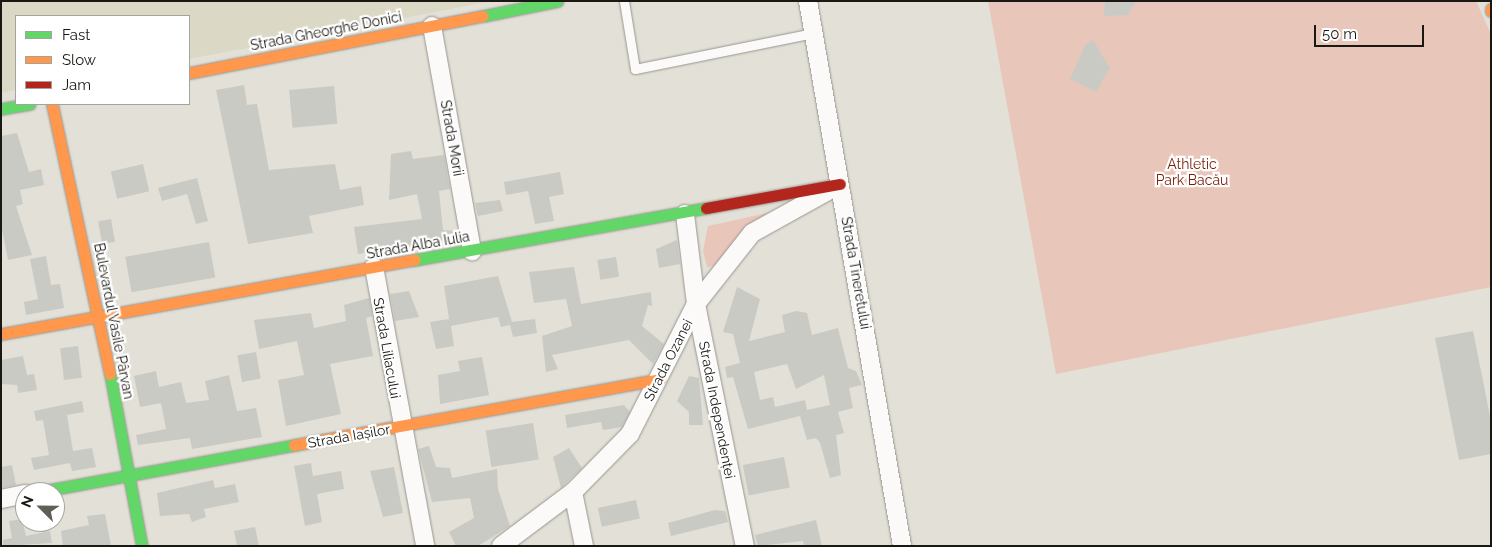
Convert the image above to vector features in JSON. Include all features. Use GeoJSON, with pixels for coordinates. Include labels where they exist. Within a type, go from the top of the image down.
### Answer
{"type":"FeatureCollection","features":[{"type":"Feature","properties":{"kind":"street","name":"Strada Gheorghe Donici"},"geometry":{"type":"LineString","coordinates":[[190,73],[558,1]]}},
{"type":"Feature","properties":{"kind":"street","name":"Strada Tineretului"},"geometry":{"type":"LineString","coordinates":[[808,1],[902,546]]}},
{"type":"Feature","properties":{"kind":"street","name":"Strada Morii"},"geometry":{"type":"LineString","coordinates":[[432,26],[472,251]]}},
{"type":"Feature","properties":{"kind":"street"},"geometry":{"type":"LineString","coordinates":[[1,109],[24,105]]}},
{"type":"Feature","properties":{"kind":"street","name":"Bulevardul Vasile Pârvan"},"geometry":{"type":"LineString","coordinates":[[52,105],[99,317],[127,476],[142,546]]}},
{"type":"Feature","properties":{"kind":"street","name":"Strada Alba Iulia"},"geometry":{"type":"LineString","coordinates":[[1,334],[685,214],[840,184]]}},
{"type":"Feature","properties":{"kind":"street","name":"Strada Ozanei"},"geometry":{"type":"LineString","coordinates":[[501,546],[573,492],[630,434],[660,379],[696,304],[752,233],[840,184]]}},
{"type":"Feature","properties":{"kind":"street","name":"Strada Independenței"},"geometry":{"type":"LineString","coordinates":[[685,214],[696,304],[745,546]]}},
{"type":"Feature","properties":{"kind":"street","name":"Strada Liliacului"},"geometry":{"type":"LineString","coordinates":[[374,268],[401,426],[425,546]]}},
{"type":"Feature","properties":{"kind":"street","name":"Strada Iașilor"},"geometry":{"type":"LineString","coordinates":[[65,487],[660,379]]}},
{"type":"Feature","properties":{"kind":"street"},"geometry":{"type":"LineString","coordinates":[[573,492],[584,546]]}},
{"type":"Feature","properties":{"kind":"street"},"geometry":{"type":"LineString","coordinates":[[1,498],[15,496]]}},
{"type":"Feature","properties":{"kind":"lane"},"geometry":{"type":"LineString","coordinates":[[624,1],[635,69],[813,33]]}},
{"type":"Feature","properties":{"kind":"shaded area"},"geometry":{"type":"Polygon","coordinates":[[[1,1],[492,1],[190,59],[190,15],[15,15],[15,90],[1,93],[1,1]]]}},
{"type":"Feature","properties":{"kind":"green space","name":"Athletic Park Bacău"},"geometry":{"type":"Polygon","coordinates":[[[988,1],[1476,1],[1491,34],[1491,287],[1056,374],[988,1]]]}},
{"type":"Feature","properties":{"kind":"green space"},"geometry":{"type":"Polygon","coordinates":[[[767,213],[715,266],[707,267],[703,251],[708,226],[767,213]]]}},
{"type":"Feature","properties":{"kind":"building"},"geometry":{"type":"Polygon","coordinates":[[[1105,1],[1136,1],[1128,15],[1104,16],[1105,1]]]}},
{"type":"Feature","properties":{"kind":"building"},"geometry":{"type":"Polygon","coordinates":[[[1093,40],[1110,68],[1096,92],[1070,79],[1085,45],[1093,40]]]}},
{"type":"Feature","properties":{"kind":"building"},"geometry":{"type":"Polygon","coordinates":[[[244,85],[247,105],[257,104],[269,170],[335,164],[340,190],[361,186],[364,205],[309,216],[313,233],[248,244],[216,90],[244,85]]]}},
{"type":"Feature","properties":{"kind":"building"},"geometry":{"type":"Polygon","coordinates":[[[334,86],[337,124],[292,128],[289,90],[334,86]]]}},
{"type":"Feature","properties":{"kind":"building"},"geometry":{"type":"Polygon","coordinates":[[[17,133],[29,172],[41,169],[44,185],[20,190],[23,204],[16,206],[32,255],[8,260],[1,224],[1,136],[17,133]]]}},
{"type":"Feature","properties":{"kind":"building"},"geometry":{"type":"Polygon","coordinates":[[[411,151],[413,159],[444,155],[450,189],[439,191],[443,230],[457,231],[458,238],[358,254],[354,227],[422,219],[417,194],[389,200],[391,154],[411,151]]]}},
{"type":"Feature","properties":{"kind":"building"},"geometry":{"type":"Polygon","coordinates":[[[143,164],[149,191],[117,199],[111,171],[143,164]]]}},
{"type":"Feature","properties":{"kind":"building"},"geometry":{"type":"Polygon","coordinates":[[[560,172],[564,194],[549,197],[554,221],[535,224],[528,191],[506,195],[504,182],[560,172]]]}},
{"type":"Feature","properties":{"kind":"building"},"geometry":{"type":"Polygon","coordinates":[[[197,178],[208,221],[196,224],[187,194],[162,201],[158,188],[197,178]]]}},
{"type":"Feature","properties":{"kind":"building"},"geometry":{"type":"Polygon","coordinates":[[[500,200],[503,211],[478,216],[475,203],[500,200]]]}},
{"type":"Feature","properties":{"kind":"building"},"geometry":{"type":"Polygon","coordinates":[[[111,219],[115,242],[102,244],[98,221],[111,219]]]}},
{"type":"Feature","properties":{"kind":"building"},"geometry":{"type":"Polygon","coordinates":[[[677,240],[680,264],[659,268],[656,249],[677,240]]]}},
{"type":"Feature","properties":{"kind":"building"},"geometry":{"type":"Polygon","coordinates":[[[209,242],[215,277],[132,292],[125,257],[209,242]]]}},
{"type":"Feature","properties":{"kind":"building"},"geometry":{"type":"Polygon","coordinates":[[[46,256],[51,285],[60,284],[64,308],[26,315],[24,302],[38,299],[30,259],[46,256]]]}},
{"type":"Feature","properties":{"kind":"building"},"geometry":{"type":"Polygon","coordinates":[[[616,257],[619,277],[600,280],[597,260],[616,257]]]}},
{"type":"Feature","properties":{"kind":"building"},"geometry":{"type":"Polygon","coordinates":[[[574,267],[581,304],[651,292],[652,306],[648,305],[642,326],[664,344],[653,364],[629,340],[552,355],[558,369],[546,372],[542,336],[572,326],[566,299],[534,303],[529,272],[574,267]]]}},
{"type":"Feature","properties":{"kind":"building"},"geometry":{"type":"Polygon","coordinates":[[[498,276],[512,322],[535,319],[537,333],[513,337],[510,325],[501,327],[498,317],[451,326],[454,346],[436,349],[430,322],[449,319],[444,286],[498,276]]]}},
{"type":"Feature","properties":{"kind":"building"},"geometry":{"type":"Polygon","coordinates":[[[737,287],[760,299],[749,341],[785,332],[782,315],[796,311],[807,313],[812,335],[838,328],[848,368],[856,371],[862,385],[849,388],[853,408],[838,412],[844,433],[836,435],[841,475],[830,478],[820,443],[816,438],[807,440],[800,416],[748,429],[733,377],[727,378],[725,367],[740,363],[733,334],[723,332],[737,287]],[[787,364],[754,372],[760,400],[773,397],[775,407],[805,400],[807,410],[830,405],[824,375],[796,389],[787,364]]]}},
{"type":"Feature","properties":{"kind":"building"},"geometry":{"type":"Polygon","coordinates":[[[409,291],[419,317],[395,321],[390,294],[409,291]]]}},
{"type":"Feature","properties":{"kind":"building"},"geometry":{"type":"Polygon","coordinates":[[[369,298],[372,316],[366,318],[373,356],[330,364],[341,414],[286,426],[278,380],[304,375],[297,341],[259,349],[254,320],[311,313],[314,328],[346,321],[344,305],[369,298]]]}},
{"type":"Feature","properties":{"kind":"building"},"geometry":{"type":"Polygon","coordinates":[[[1473,331],[1491,421],[1491,454],[1459,460],[1435,338],[1473,331]]]}},
{"type":"Feature","properties":{"kind":"building"},"geometry":{"type":"Polygon","coordinates":[[[78,346],[82,378],[64,380],[60,348],[78,346]]]}},
{"type":"Feature","properties":{"kind":"building"},"geometry":{"type":"Polygon","coordinates":[[[256,352],[261,379],[242,382],[237,355],[256,352]]]}},
{"type":"Feature","properties":{"kind":"building"},"geometry":{"type":"Polygon","coordinates":[[[23,356],[27,375],[34,374],[37,390],[18,393],[17,385],[1,384],[1,360],[23,356]]]}},
{"type":"Feature","properties":{"kind":"building"},"geometry":{"type":"Polygon","coordinates":[[[482,357],[489,395],[440,404],[438,375],[460,371],[458,361],[482,357]]]}},
{"type":"Feature","properties":{"kind":"building"},"geometry":{"type":"Polygon","coordinates":[[[156,371],[159,387],[181,382],[186,403],[209,400],[205,381],[229,375],[237,411],[256,408],[262,437],[192,449],[190,438],[138,445],[136,435],[166,429],[161,403],[140,407],[134,376],[156,371]]]}},
{"type":"Feature","properties":{"kind":"building"},"geometry":{"type":"Polygon","coordinates":[[[689,376],[699,378],[703,425],[689,425],[689,412],[677,401],[689,376]]]}},
{"type":"Feature","properties":{"kind":"building"},"geometry":{"type":"Polygon","coordinates":[[[82,401],[84,412],[67,415],[73,451],[92,448],[96,467],[72,471],[70,463],[34,470],[31,458],[49,455],[43,420],[36,421],[34,411],[82,401]]]}},
{"type":"Feature","properties":{"kind":"building"},"geometry":{"type":"Polygon","coordinates":[[[624,405],[630,412],[622,427],[603,430],[601,422],[567,428],[565,415],[624,405]]]}},
{"type":"Feature","properties":{"kind":"building"},"geometry":{"type":"Polygon","coordinates":[[[533,423],[539,460],[491,467],[486,431],[533,423]]]}},
{"type":"Feature","properties":{"kind":"building"},"geometry":{"type":"Polygon","coordinates":[[[429,446],[436,467],[450,468],[452,478],[497,469],[498,489],[510,526],[478,546],[456,546],[449,532],[474,518],[470,498],[432,502],[418,449],[429,446]]]}},
{"type":"Feature","properties":{"kind":"building"},"geometry":{"type":"Polygon","coordinates":[[[569,448],[582,468],[561,488],[553,457],[569,448]]]}},
{"type":"Feature","properties":{"kind":"building"},"geometry":{"type":"Polygon","coordinates":[[[784,457],[790,487],[749,495],[743,465],[784,457]]]}},
{"type":"Feature","properties":{"kind":"building"},"geometry":{"type":"Polygon","coordinates":[[[311,463],[313,476],[341,471],[344,489],[317,494],[322,522],[305,526],[294,466],[311,463]]]}},
{"type":"Feature","properties":{"kind":"building"},"geometry":{"type":"Polygon","coordinates":[[[12,465],[15,485],[1,488],[1,467],[12,465]]]}},
{"type":"Feature","properties":{"kind":"building"},"geometry":{"type":"Polygon","coordinates":[[[394,467],[403,513],[383,517],[370,471],[394,467]]]}},
{"type":"Feature","properties":{"kind":"building"},"geometry":{"type":"Polygon","coordinates":[[[213,480],[215,488],[235,484],[239,502],[204,509],[206,517],[192,522],[189,514],[160,516],[157,493],[213,480]]]}},
{"type":"Feature","properties":{"kind":"building"},"geometry":{"type":"Polygon","coordinates":[[[636,500],[640,519],[602,527],[598,508],[636,500]]]}},
{"type":"Feature","properties":{"kind":"building"},"geometry":{"type":"Polygon","coordinates":[[[715,510],[725,511],[728,522],[671,536],[668,523],[715,510]]]}},
{"type":"Feature","properties":{"kind":"building"},"geometry":{"type":"Polygon","coordinates":[[[105,514],[111,546],[63,546],[61,532],[89,525],[87,516],[105,514]]]}},
{"type":"Feature","properties":{"kind":"building"},"geometry":{"type":"Polygon","coordinates":[[[15,520],[15,532],[25,532],[26,536],[50,532],[52,543],[3,546],[3,540],[12,538],[9,521],[15,520]]]}},
{"type":"Feature","properties":{"kind":"building"},"geometry":{"type":"Polygon","coordinates":[[[816,520],[822,546],[804,546],[803,541],[758,546],[755,535],[816,520]]]}},
{"type":"Feature","properties":{"kind":"building"},"geometry":{"type":"Polygon","coordinates":[[[255,527],[259,546],[237,546],[234,531],[255,527]]]}},
{"type":"Feature","properties":{"kind":"traffic: fast"},"geometry":{"type":"LineString","coordinates":[[483,16],[558,1]]}},
{"type":"Feature","properties":{"kind":"traffic: fast"},"geometry":{"type":"LineString","coordinates":[[1,109],[24,105]]}},
{"type":"Feature","properties":{"kind":"traffic: fast"},"geometry":{"type":"LineString","coordinates":[[414,260],[706,208]]}},
{"type":"Feature","properties":{"kind":"traffic: fast"},"geometry":{"type":"LineString","coordinates":[[110,374],[142,546]]}},
{"type":"Feature","properties":{"kind":"traffic: fast"},"geometry":{"type":"LineString","coordinates":[[65,487],[294,445]]}},
{"type":"Feature","properties":{"kind":"traffic: slow"},"geometry":{"type":"LineString","coordinates":[[190,73],[483,16]]}},
{"type":"Feature","properties":{"kind":"traffic: slow"},"geometry":{"type":"LineString","coordinates":[[52,105],[110,374]]}},
{"type":"Feature","properties":{"kind":"traffic: slow"},"geometry":{"type":"LineString","coordinates":[[1,334],[414,260]]}},
{"type":"Feature","properties":{"kind":"traffic: slow"},"geometry":{"type":"LineString","coordinates":[[294,445],[660,379]]}},
{"type":"Feature","properties":{"kind":"traffic: jam"},"geometry":{"type":"LineString","coordinates":[[706,208],[840,184]]}}]}
